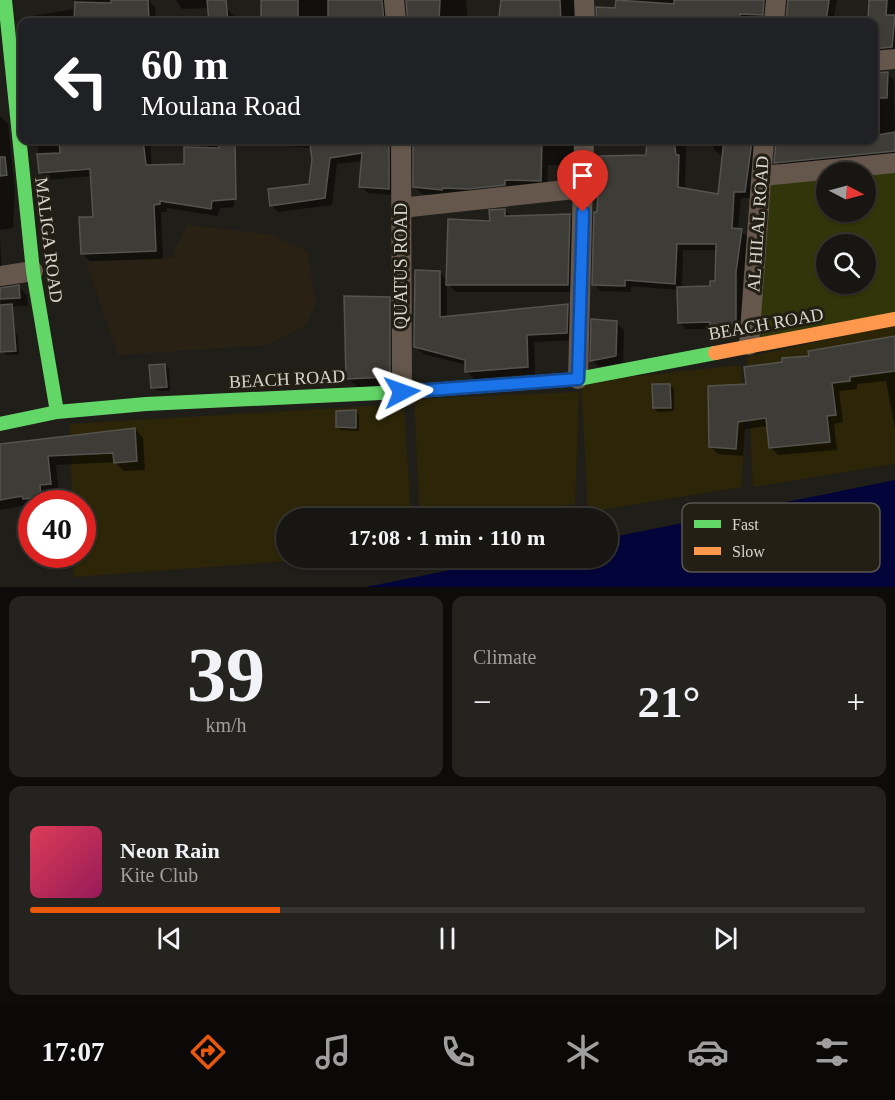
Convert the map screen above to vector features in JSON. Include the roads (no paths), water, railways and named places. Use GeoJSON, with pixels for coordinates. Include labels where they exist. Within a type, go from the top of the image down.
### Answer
{"type":"FeatureCollection","features":[{"type":"Feature","properties":{"kind":"street","name":"MALIGA ROAD"},"geometry":{"type":"LineString","coordinates":[[5,0],[18,86]]}},
{"type":"Feature","properties":{"kind":"street"},"geometry":{"type":"LineString","coordinates":[[394,0],[396,18]]}},
{"type":"Feature","properties":{"kind":"street"},"geometry":{"type":"LineString","coordinates":[[585,0],[585,18]]}},
{"type":"Feature","properties":{"kind":"street"},"geometry":{"type":"LineString","coordinates":[[774,18],[776,0]]}},
{"type":"Feature","properties":{"kind":"street"},"geometry":{"type":"LineString","coordinates":[[878,61],[895,59]]}},
{"type":"Feature","properties":{"kind":"street","name":"MALIGA ROAD"},"geometry":{"type":"LineString","coordinates":[[23,144],[33,271],[57,412]]}},
{"type":"Feature","properties":{"kind":"street","name":"QUATUS ROAD"},"geometry":{"type":"LineString","coordinates":[[401,144],[402,392]]}},
{"type":"Feature","properties":{"kind":"street"},"geometry":{"type":"LineString","coordinates":[[578,379],[584,144]]}},
{"type":"Feature","properties":{"kind":"street","name":"AL HILAL ROAD"},"geometry":{"type":"LineString","coordinates":[[749,345],[764,144]]}},
{"type":"Feature","properties":{"kind":"street"},"geometry":{"type":"LineString","coordinates":[[762,176],[895,163]]}},
{"type":"Feature","properties":{"kind":"street"},"geometry":{"type":"LineString","coordinates":[[401,208],[584,188]]}},
{"type":"Feature","properties":{"kind":"street"},"geometry":{"type":"LineString","coordinates":[[0,276],[33,271]]}},
{"type":"Feature","properties":{"kind":"street","name":"BEACH ROAD"},"geometry":{"type":"LineString","coordinates":[[0,424],[57,412],[146,404],[402,392],[578,379],[895,319]]}}]}
